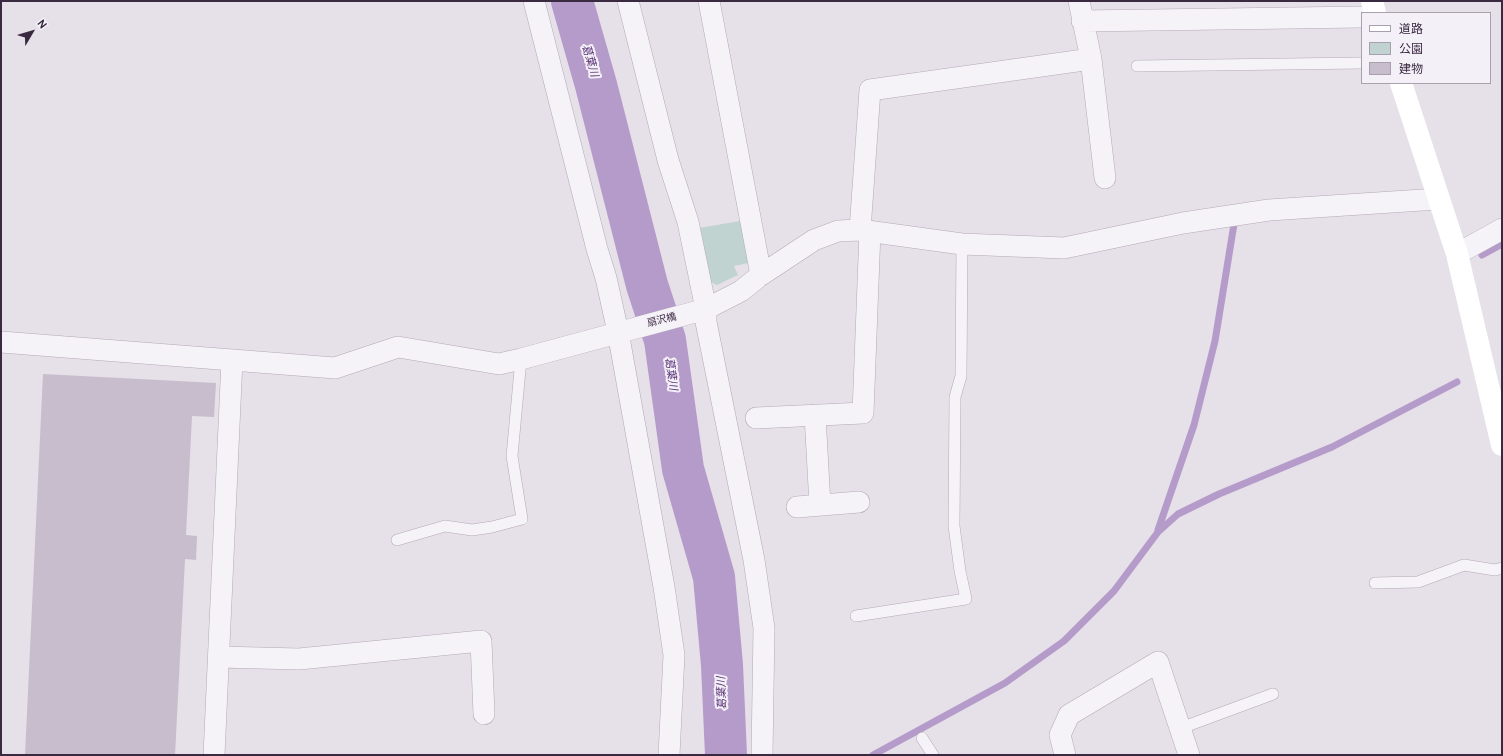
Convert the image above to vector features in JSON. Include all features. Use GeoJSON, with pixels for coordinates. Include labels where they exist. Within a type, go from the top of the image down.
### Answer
{"type":"FeatureCollection","features":[{"type":"Feature","properties":{"kind":"street"},"geometry":{"type":"LineString","coordinates":[[534,1],[597,249],[606,278],[618,332],[664,587],[674,655],[669,755]]}},
{"type":"Feature","properties":{"kind":"street"},"geometry":{"type":"LineString","coordinates":[[628,1],[668,160],[688,222],[706,310],[706,322],[754,560],[764,628],[762,755]]}},
{"type":"Feature","properties":{"kind":"street"},"geometry":{"type":"LineString","coordinates":[[709,1],[761,275]]}},
{"type":"Feature","properties":{"kind":"street"},"geometry":{"type":"LineString","coordinates":[[1372,1],[1375,12]]}},
{"type":"Feature","properties":{"kind":"street"},"geometry":{"type":"LineString","coordinates":[[1105,178],[1091,59],[1081,11],[1361,17]]}},
{"type":"Feature","properties":{"kind":"street"},"geometry":{"type":"LineString","coordinates":[[756,418],[863,413],[865,230],[870,90],[1091,59]]}},
{"type":"Feature","properties":{"kind":"street"},"geometry":{"type":"LineString","coordinates":[[1401,84],[1457,254],[1502,445]]}},
{"type":"Feature","properties":{"kind":"street","name":"扇沢橋"},"geometry":{"type":"LineString","coordinates":[[1,342],[335,368],[398,347],[499,364],[706,310],[741,291],[761,275],[814,240],[838,231],[865,230],[962,244],[1064,248],[1183,223],[1269,210],[1438,199]]}},
{"type":"Feature","properties":{"kind":"street"},"geometry":{"type":"LineString","coordinates":[[1457,254],[1502,229]]}},
{"type":"Feature","properties":{"kind":"street"},"geometry":{"type":"LineString","coordinates":[[214,755],[232,360]]}},
{"type":"Feature","properties":{"kind":"street"},"geometry":{"type":"LineString","coordinates":[[815,416],[820,505]]}},
{"type":"Feature","properties":{"kind":"street"},"geometry":{"type":"LineString","coordinates":[[797,507],[860,502]]}},
{"type":"Feature","properties":{"kind":"street"},"geometry":{"type":"LineString","coordinates":[[219,657],[299,659],[481,642],[484,714]]}},
{"type":"Feature","properties":{"kind":"street"},"geometry":{"type":"LineString","coordinates":[[1065,755],[1060,735],[1069,715],[1158,662],[1189,755]]}},
{"type":"Feature","properties":{"kind":"lane"},"geometry":{"type":"LineString","coordinates":[[1137,66],[1361,63]]}},
{"type":"Feature","properties":{"kind":"lane"},"geometry":{"type":"LineString","coordinates":[[856,616],[966,599],[960,571],[954,526],[955,397],[961,376],[962,244]]}},
{"type":"Feature","properties":{"kind":"lane"},"geometry":{"type":"LineString","coordinates":[[397,540],[444,526],[472,530],[522,520],[512,456],[521,359]]}},
{"type":"Feature","properties":{"kind":"lane"},"geometry":{"type":"LineString","coordinates":[[1375,582],[1418,582],[1464,565],[1495,570],[1502,568]]}},
{"type":"Feature","properties":{"kind":"lane"},"geometry":{"type":"LineString","coordinates":[[1181,728],[1273,694]]}},
{"type":"Feature","properties":{"kind":"lane"},"geometry":{"type":"LineString","coordinates":[[922,738],[933,755]]}},
{"type":"Feature","properties":{"kind":"green space"},"geometry":{"type":"Polygon","coordinates":[[[740,221],[749,263],[734,266],[738,275],[717,285],[708,281],[699,228],[740,221]]]}},
{"type":"Feature","properties":{"kind":"building"},"geometry":{"type":"Polygon","coordinates":[[[43,374],[216,383],[214,417],[192,416],[186,535],[197,536],[196,560],[185,559],[175,755],[25,755],[43,374]]]}},
{"type":"Feature","properties":{"kind":"waterway","name":"葛葉川"},"geometry":{"type":"LineString","coordinates":[[572,1],[596,85],[647,285],[665,340],[683,469],[714,577],[722,665],[726,755]]}},
{"type":"Feature","properties":{"kind":"waterway"},"geometry":{"type":"LineString","coordinates":[[1158,530],[1194,425],[1215,341],[1234,224]]}},
{"type":"Feature","properties":{"kind":"waterway"},"geometry":{"type":"LineString","coordinates":[[1482,255],[1502,244]]}},
{"type":"Feature","properties":{"kind":"waterway"},"geometry":{"type":"LineString","coordinates":[[873,755],[1005,683],[1064,641],[1114,591],[1158,532],[1178,514],[1219,494],[1332,447],[1457,382]]}}]}
